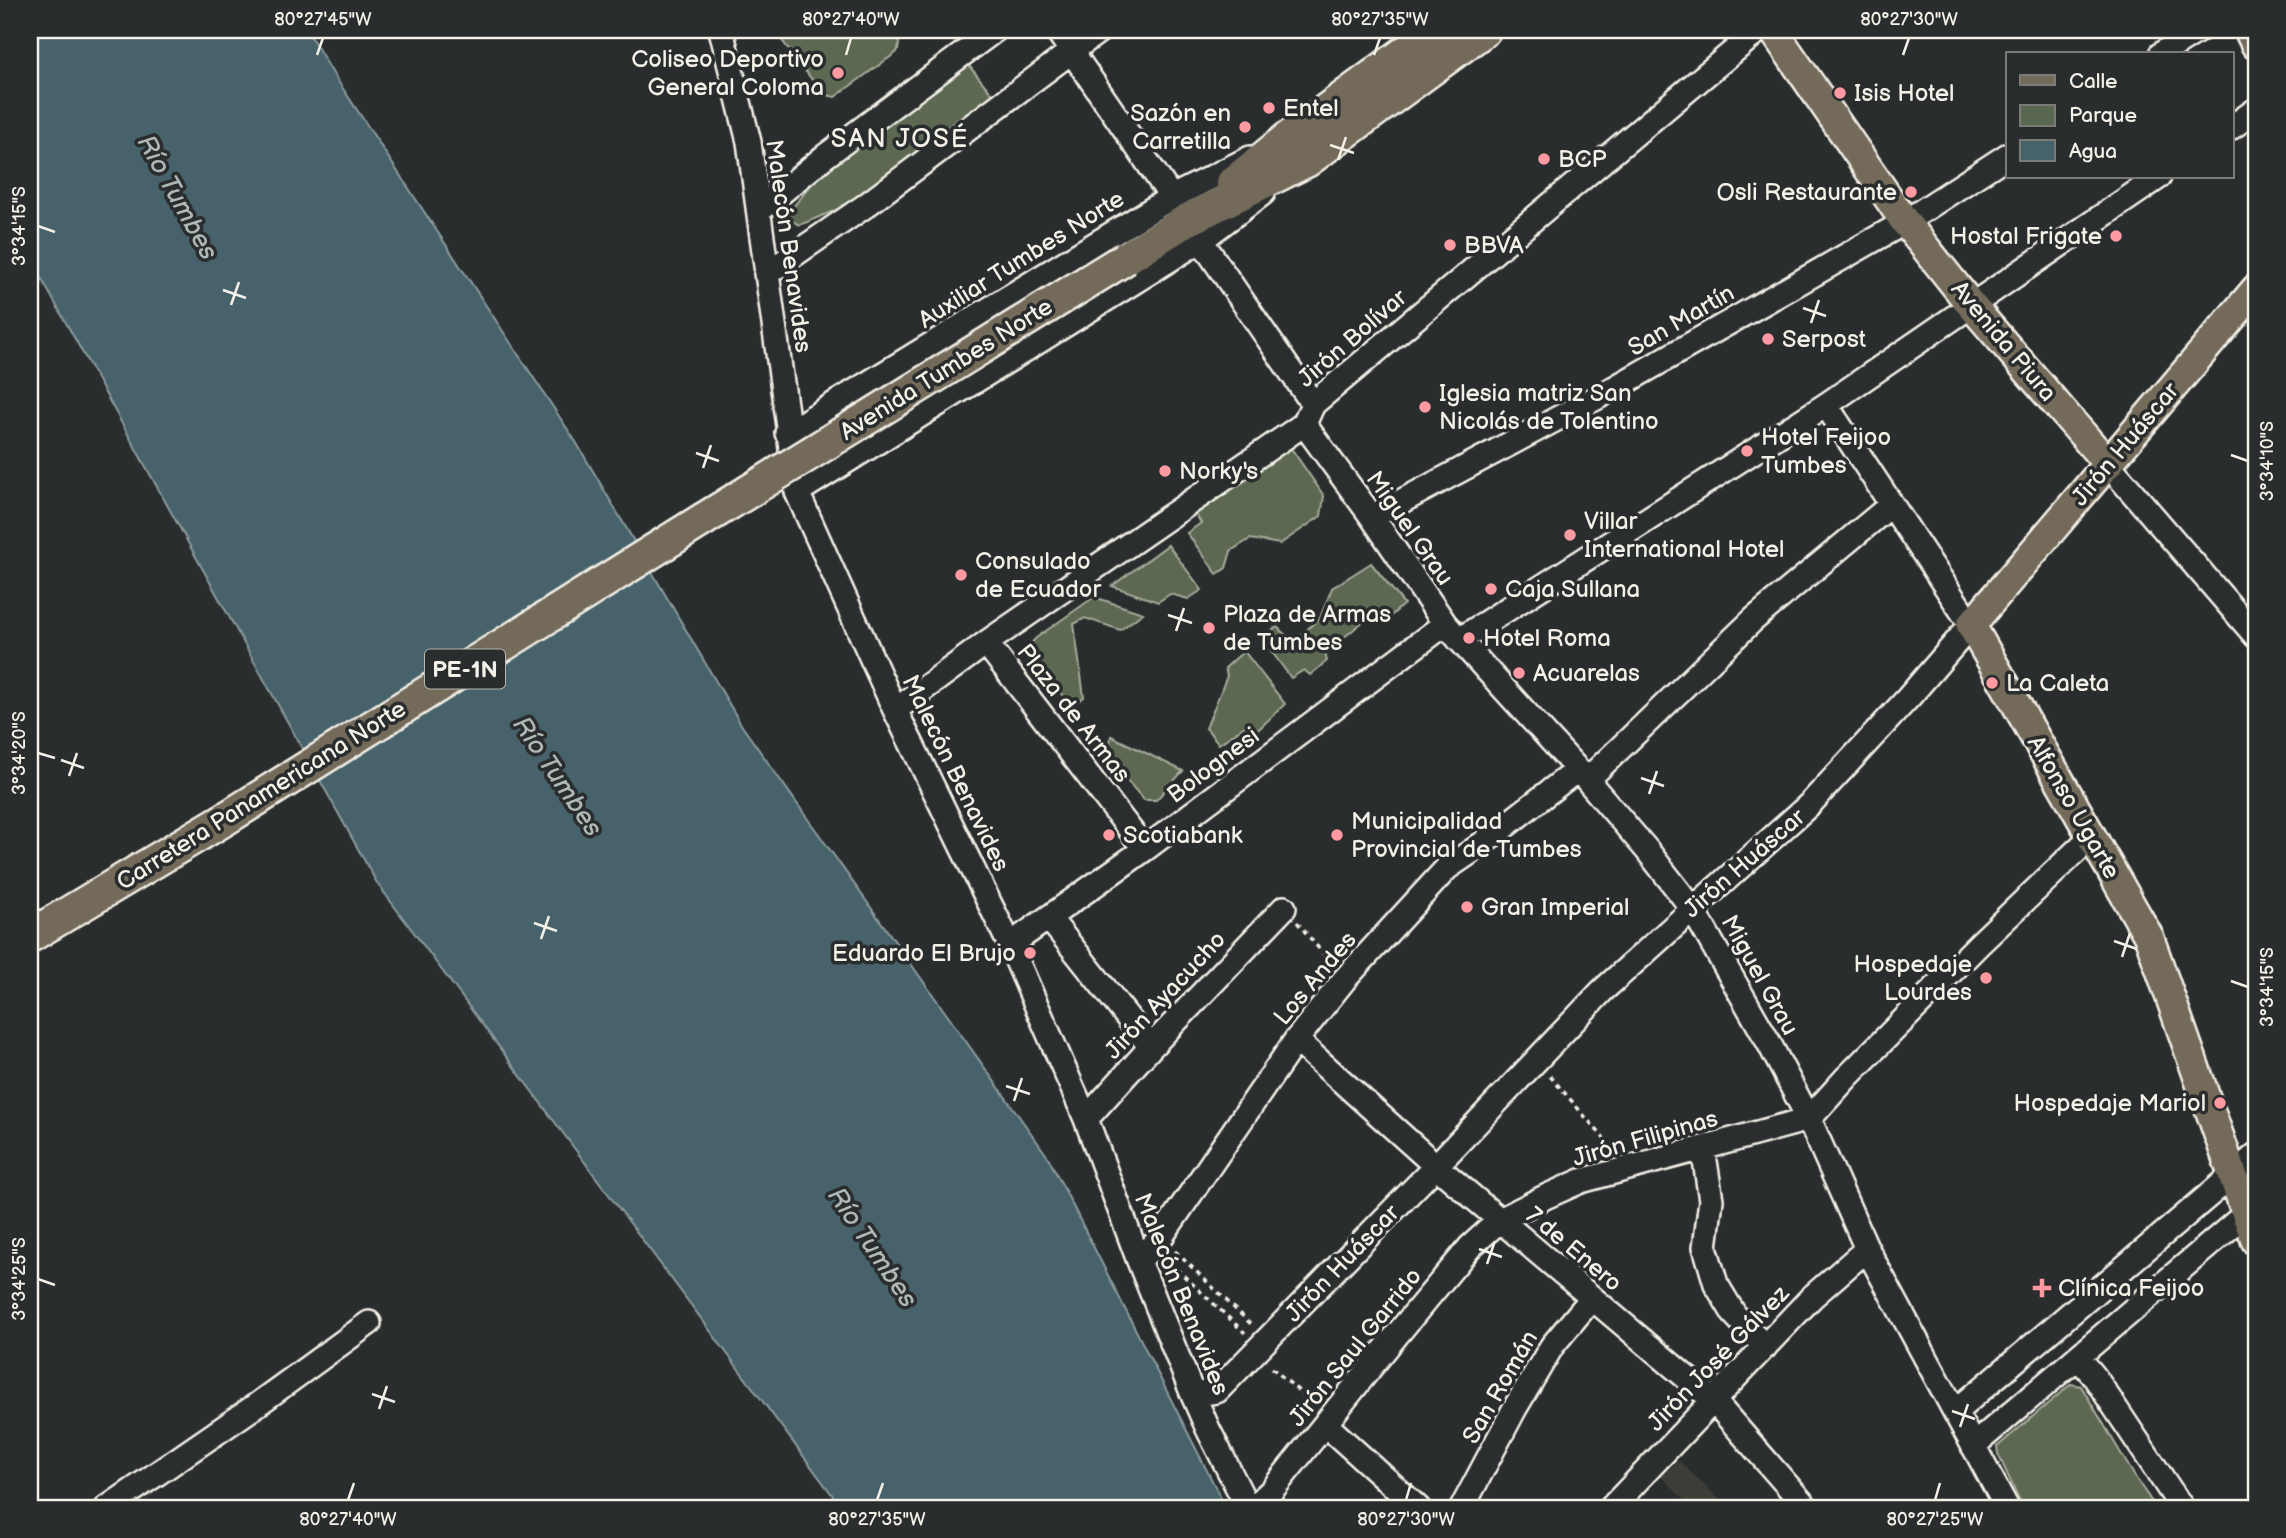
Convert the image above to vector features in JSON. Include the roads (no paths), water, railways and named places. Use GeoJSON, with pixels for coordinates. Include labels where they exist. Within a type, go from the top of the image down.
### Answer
{"type":"FeatureCollection","features":[{"type":"Feature","properties":{"kind":"highway","name":"Avenida Tumbes Norte"},"geometry":{"type":"LineString","coordinates":[[1296,150],[1436,30]]}},
{"type":"Feature","properties":{"kind":"highway","name":"Avenida Tumbes Norte"},"geometry":{"type":"LineString","coordinates":[[705,519],[1126,258],[1484,30]]}},
{"type":"Feature","properties":{"kind":"highway","name":"Carretera Panamericana Norte"},"geometry":{"type":"LineString","coordinates":[[30,936],[225,819],[705,519]]}},
{"type":"Feature","properties":{"kind":"main road","name":"Avenida Piura"},"geometry":{"type":"LineString","coordinates":[[1773,30],[1905,222],[2108,464]]}},
{"type":"Feature","properties":{"kind":"main road"},"geometry":{"type":"LineString","coordinates":[[2250,30],[2256,45]]}},
{"type":"Feature","properties":{"kind":"main road","name":"Jirón Huáscar"},"geometry":{"type":"LineString","coordinates":[[1971,625],[2256,289]]}},
{"type":"Feature","properties":{"kind":"main road","name":"Alfonso Ugarte"},"geometry":{"type":"LineString","coordinates":[[1971,625],[2148,937],[2233,1173],[2252,1208],[2256,1241]]}},
{"type":"Feature","properties":{"kind":"street","name":"Malecón Benavides"},"geometry":{"type":"LineString","coordinates":[[721,30],[749,142],[797,492],[895,710],[1010,945],[1086,1119],[1151,1248],[1193,1395],[1250,1508]]}},
{"type":"Feature","properties":{"kind":"street"},"geometry":{"type":"LineString","coordinates":[[759,211],[824,157],[995,30]]}},
{"type":"Feature","properties":{"kind":"street","name":"Miguel Grau"},"geometry":{"type":"LineString","coordinates":[[1057,30],[1187,219],[1372,517],[1452,632],[1647,850],[1692,908],[1769,1042],[1809,1119],[1867,1249],[2007,1508]]}},
{"type":"Feature","properties":{"kind":"street"},"geometry":{"type":"LineString","coordinates":[[766,274],[865,206],[1100,30]]}},
{"type":"Feature","properties":{"kind":"street","name":"Jirón Bolívar"},"geometry":{"type":"LineString","coordinates":[[895,710],[1308,414],[1759,30]]}},
{"type":"Feature","properties":{"kind":"street"},"geometry":{"type":"LineString","coordinates":[[2164,52],[2199,30]]}},
{"type":"Feature","properties":{"kind":"street"},"geometry":{"type":"LineString","coordinates":[[2234,126],[2256,110]]}},
{"type":"Feature","properties":{"kind":"street","name":"San Martín"},"geometry":{"type":"LineString","coordinates":[[1372,517],[1611,390],[1905,222],[2006,156]]}},
{"type":"Feature","properties":{"kind":"street","name":"Bolognesi"},"geometry":{"type":"LineString","coordinates":[[1010,945],[1452,632],[1826,405],[2158,178]]}},
{"type":"Feature","properties":{"kind":"street"},"geometry":{"type":"LineString","coordinates":[[797,492],[1187,219]]}},
{"type":"Feature","properties":{"kind":"street","name":"Auxiliar Tumbes Norte"},"geometry":{"type":"LineString","coordinates":[[788,433],[1187,219]]}},
{"type":"Feature","properties":{"kind":"street","name":"Alfonso Ugarte"},"geometry":{"type":"LineString","coordinates":[[1826,405],[1971,625]]}},
{"type":"Feature","properties":{"kind":"street","name":"Avenida Piura"},"geometry":{"type":"LineString","coordinates":[[2108,464],[2256,633]]}},
{"type":"Feature","properties":{"kind":"street","name":"Los Andes"},"geometry":{"type":"LineString","coordinates":[[1151,1248],[1296,1040],[1344,980],[1447,868],[1582,776],[1753,620],[1891,505]]}},
{"type":"Feature","properties":{"kind":"street","name":"Jirón Huáscar"},"geometry":{"type":"LineString","coordinates":[[1193,1395],[1217,1391],[1602,991],[1810,804],[1971,625]]}},
{"type":"Feature","properties":{"kind":"street","name":"Plaza de Armas"},"geometry":{"type":"LineString","coordinates":[[986,643],[1145,849]]}},
{"type":"Feature","properties":{"kind":"street"},"geometry":{"type":"LineString","coordinates":[[1809,1119],[1980,943],[2091,837]]}},
{"type":"Feature","properties":{"kind":"street","name":"Jirón Ayacucho"},"geometry":{"type":"LineString","coordinates":[[1086,1119],[1284,908]]}},
{"type":"Feature","properties":{"kind":"street"},"geometry":{"type":"LineString","coordinates":[[1048,918],[1151,1047]]}},
{"type":"Feature","properties":{"kind":"street","name":"7 de Enero"},"geometry":{"type":"LineString","coordinates":[[1296,1040],[1436,1166],[1713,1400],[1807,1508]]}},
{"type":"Feature","properties":{"kind":"street","name":"Jirón Filipinas"},"geometry":{"type":"LineString","coordinates":[[1500,1220],[1581,1181],[1809,1119]]}},
{"type":"Feature","properties":{"kind":"street"},"geometry":{"type":"LineString","coordinates":[[1703,1148],[1712,1200],[1705,1247],[1716,1284],[1734,1314],[1765,1346]]}},
{"type":"Feature","properties":{"kind":"street"},"geometry":{"type":"LineString","coordinates":[[1955,1412],[2256,1155]]}},
{"type":"Feature","properties":{"kind":"street"},"geometry":{"type":"LineString","coordinates":[[1973,1446],[2252,1208]]}},
{"type":"Feature","properties":{"kind":"street","name":"Jirón Saul Garrido"},"geometry":{"type":"LineString","coordinates":[[1250,1508],[1272,1490],[1470,1247],[1500,1220]]}},
{"type":"Feature","properties":{"kind":"street","name":"Jirón José Gálvez"},"geometry":{"type":"LineString","coordinates":[[1611,1508],[1812,1297],[1867,1249]]}},
{"type":"Feature","properties":{"kind":"street","name":"San Román"},"geometry":{"type":"LineString","coordinates":[[1462,1508],[1515,1408],[1552,1346],[1592,1298]]}},
{"type":"Feature","properties":{"kind":"street"},"geometry":{"type":"LineString","coordinates":[[107,1508],[251,1409],[369,1323]]}},
{"type":"Feature","properties":{"kind":"street"},"geometry":{"type":"LineString","coordinates":[[2078,1357],[2094,1376],[2182,1508]]}},
{"type":"Feature","properties":{"kind":"street"},"geometry":{"type":"LineString","coordinates":[[1328,1422],[1418,1508]]}},
{"type":"Feature","properties":{"kind":"water","name":"Río Tumbes"},"geometry":{"type":"Polygon","coordinates":[[[30,30],[307,30],[576,442],[742,726],[1048,1157],[1226,1508],[842,1508],[377,883],[30,258],[30,30]]]}},
{"type":"Feature","properties":{"kind":"place","name":"Coliseo Deportivo General Coloma"},"geometry":{"type":"Point","coordinates":[838,73]}},
{"type":"Feature","properties":{"kind":"place","name":"Isis Hotel"},"geometry":{"type":"Point","coordinates":[1840,93]}},
{"type":"Feature","properties":{"kind":"place","name":"Entel"},"geometry":{"type":"Point","coordinates":[1269,108]}},
{"type":"Feature","properties":{"kind":"place","name":"Sazón en Carretilla"},"geometry":{"type":"Point","coordinates":[1245,127]}},
{"type":"Feature","properties":{"kind":"place","name":"BCP"},"geometry":{"type":"Point","coordinates":[1544,159]}},
{"type":"Feature","properties":{"kind":"place","name":"Osli Restaurante"},"geometry":{"type":"Point","coordinates":[1911,192]}},
{"type":"Feature","properties":{"kind":"place","name":"Hostal Frigate"},"geometry":{"type":"Point","coordinates":[2116,236]}},
{"type":"Feature","properties":{"kind":"place","name":"BBVA"},"geometry":{"type":"Point","coordinates":[1450,245]}},
{"type":"Feature","properties":{"kind":"place","name":"Serpost"},"geometry":{"type":"Point","coordinates":[1768,339]}},
{"type":"Feature","properties":{"kind":"place","name":"Iglesia matriz San Nicolás de Tolentino"},"geometry":{"type":"Point","coordinates":[1425,407]}},
{"type":"Feature","properties":{"kind":"place","name":"Hotel Feijoo Tumbes"},"geometry":{"type":"Point","coordinates":[1747,451]}},
{"type":"Feature","properties":{"kind":"place","name":"Norky's"},"geometry":{"type":"Point","coordinates":[1165,471]}},
{"type":"Feature","properties":{"kind":"place","name":"Villar International Hotel"},"geometry":{"type":"Point","coordinates":[1570,535]}},
{"type":"Feature","properties":{"kind":"place","name":"Consulado de Ecuador"},"geometry":{"type":"Point","coordinates":[961,575]}},
{"type":"Feature","properties":{"kind":"place","name":"Caja Sullana"},"geometry":{"type":"Point","coordinates":[1491,589]}},
{"type":"Feature","properties":{"kind":"place","name":"Plaza de Armas de Tumbes"},"geometry":{"type":"Point","coordinates":[1209,628]}},
{"type":"Feature","properties":{"kind":"place","name":"Hotel Roma"},"geometry":{"type":"Point","coordinates":[1469,638]}},
{"type":"Feature","properties":{"kind":"place","name":"Acuarelas"},"geometry":{"type":"Point","coordinates":[1519,673]}},
{"type":"Feature","properties":{"kind":"place","name":"La Caleta"},"geometry":{"type":"Point","coordinates":[1992,683]}},
{"type":"Feature","properties":{"kind":"place","name":"Scotiabank"},"geometry":{"type":"Point","coordinates":[1109,835]}},
{"type":"Feature","properties":{"kind":"place","name":"Municipalidad Provincial de Tumbes"},"geometry":{"type":"Point","coordinates":[1337,835]}},
{"type":"Feature","properties":{"kind":"place","name":"Gran Imperial"},"geometry":{"type":"Point","coordinates":[1467,907]}},
{"type":"Feature","properties":{"kind":"place","name":"Eduardo El Brujo"},"geometry":{"type":"Point","coordinates":[1030,953]}},
{"type":"Feature","properties":{"kind":"place","name":"Hospedaje Lourdes"},"geometry":{"type":"Point","coordinates":[1986,978]}},
{"type":"Feature","properties":{"kind":"place","name":"Hospedaje Mariol"},"geometry":{"type":"Point","coordinates":[2220,1103]}},
{"type":"Feature","properties":{"kind":"place","name":"Clínica Feijoo"},"geometry":{"type":"Point","coordinates":[2042,1288]}},
{"type":"Feature","properties":{"kind":"district","name":"SAN JOSÉ"},"geometry":{"type":"Point","coordinates":[900,138]}}]}
